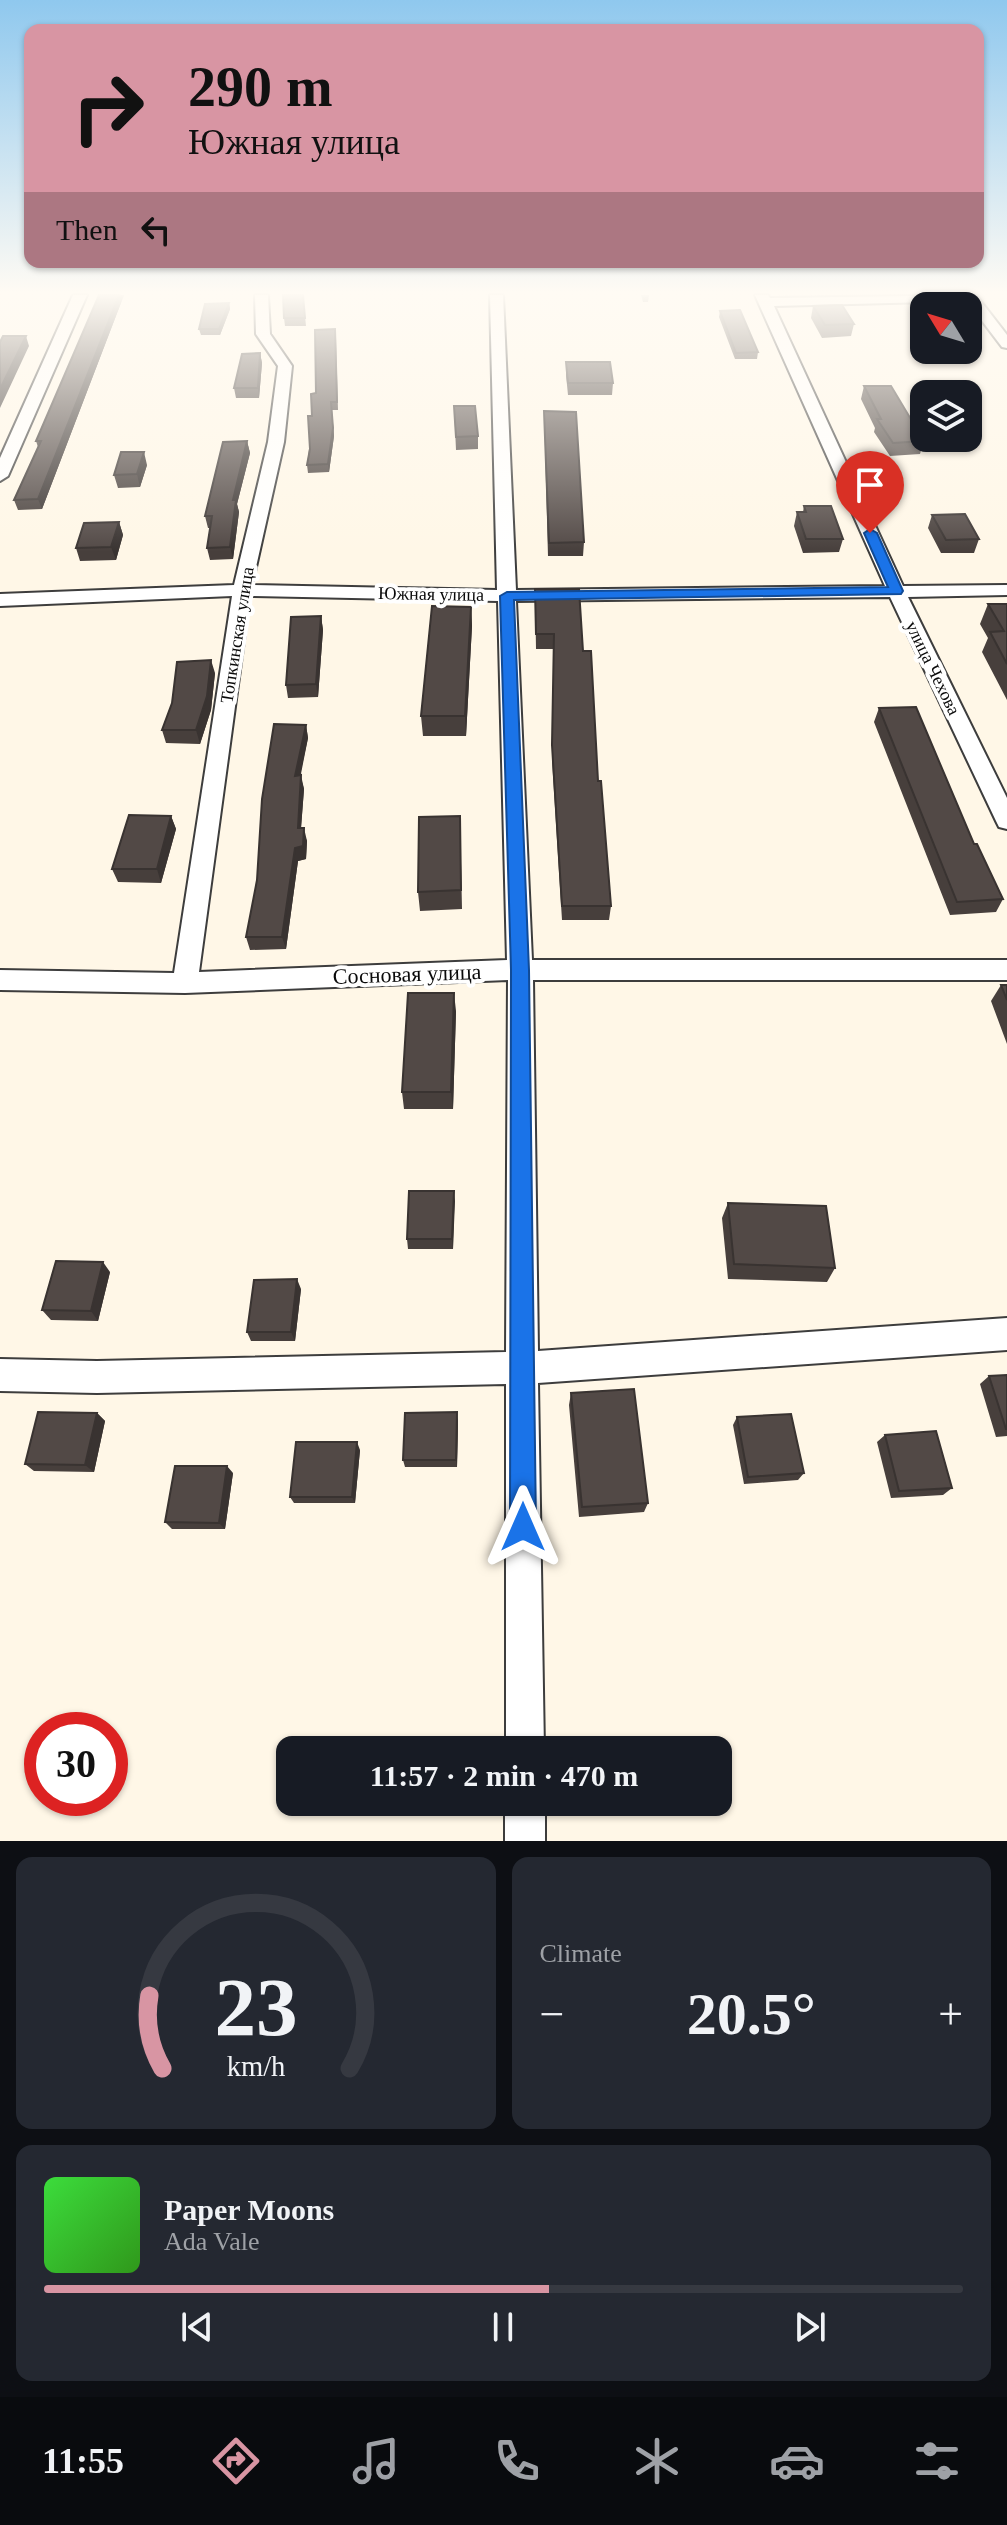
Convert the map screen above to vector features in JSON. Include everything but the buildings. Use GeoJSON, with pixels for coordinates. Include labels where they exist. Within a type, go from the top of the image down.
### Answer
{"type":"FeatureCollection","features":[{"type":"Feature","properties":{"kind":"street"},"geometry":{"type":"LineString","coordinates":[[0,476],[42,381]]}},
{"type":"Feature","properties":{"kind":"street","name":"Топкинская улица"},"geometry":{"type":"LineString","coordinates":[[185,983],[242,590],[276,442],[283,381]]}},
{"type":"Feature","properties":{"kind":"street"},"geometry":{"type":"LineString","coordinates":[[499,381],[520,970],[525,1736]]}},
{"type":"Feature","properties":{"kind":"street","name":"улица Чехова"},"geometry":{"type":"LineString","coordinates":[[802,381],[896,591],[1007,821]]}},
{"type":"Feature","properties":{"kind":"street","name":"Южная улица"},"geometry":{"type":"LineString","coordinates":[[0,600],[242,590],[507,596],[1007,590]]}},
{"type":"Feature","properties":{"kind":"street","name":"Сосновая улица"},"geometry":{"type":"LineString","coordinates":[[0,980],[185,983],[520,970],[1007,970]]}},
{"type":"Feature","properties":{"kind":"street"},"geometry":{"type":"LineString","coordinates":[[0,1375],[97,1377],[522,1368],[1007,1334]]}},
{"type":"Feature","properties":{"kind":"street"},"geometry":{"type":"LineString","coordinates":[[525,1816],[525,1841]]}},
{"type":"Feature","properties":{"kind":"route"},"geometry":{"type":"LineString","coordinates":[[523,1527],[520,970],[507,596],[896,591],[870,533]]}}]}
